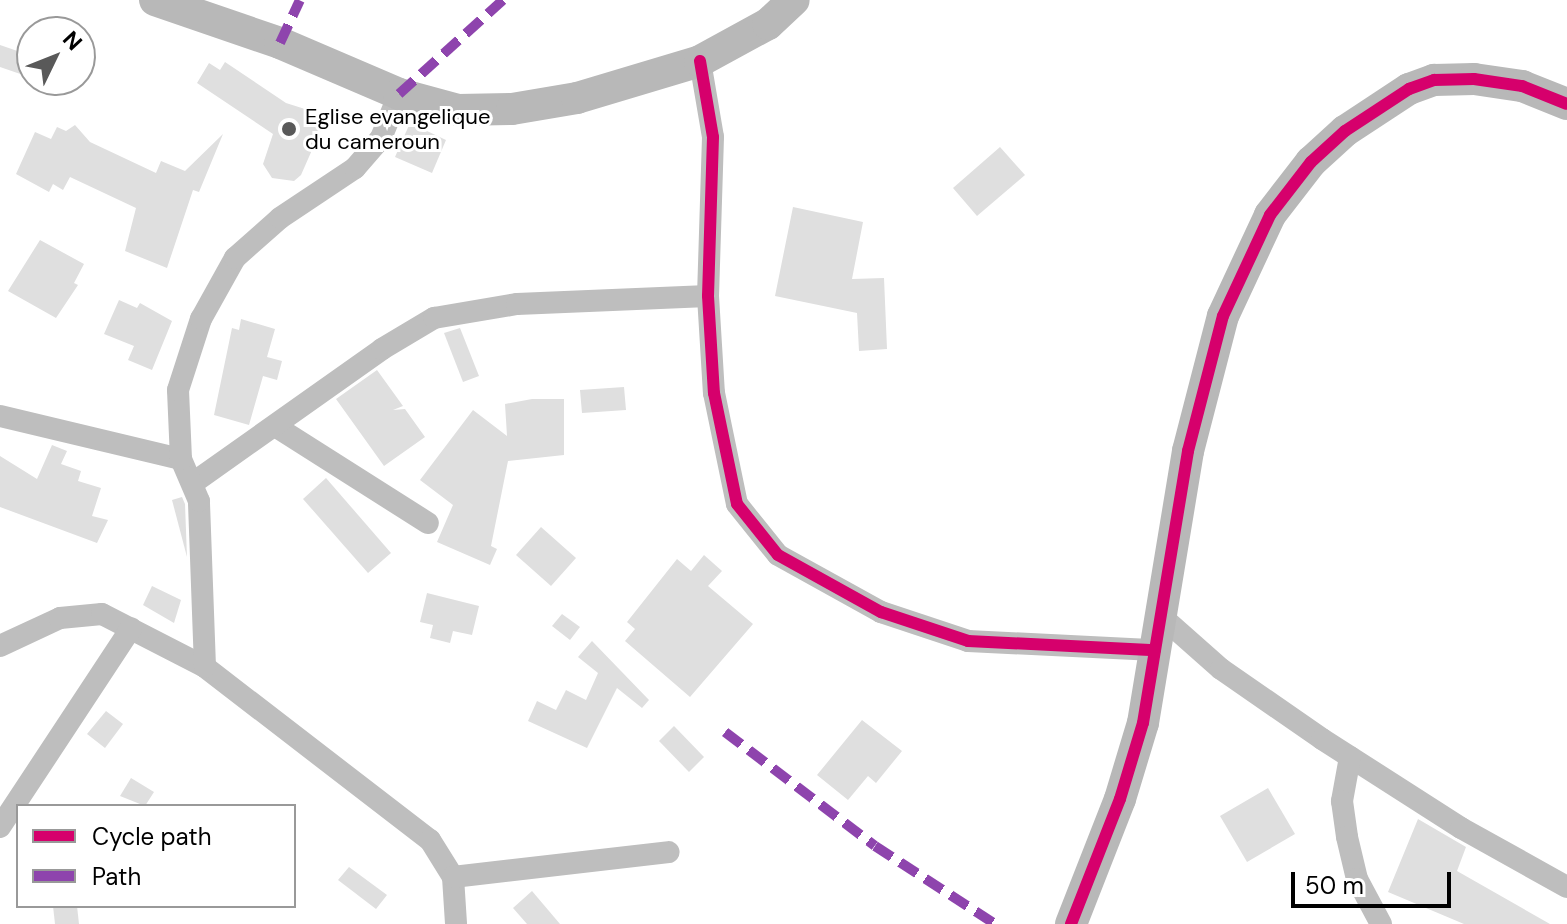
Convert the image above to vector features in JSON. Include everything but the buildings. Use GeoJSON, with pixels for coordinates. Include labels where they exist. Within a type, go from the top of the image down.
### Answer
{"type":"FeatureCollection","features":[{"type":"Feature","properties":{"kind":"street"},"geometry":{"type":"LineString","coordinates":[[155,0],[280,43],[399,94],[458,110],[512,109],[577,98],[700,61],[768,24],[794,0]]}},
{"type":"Feature","properties":{"kind":"street"},"geometry":{"type":"LineString","coordinates":[[700,61],[713,137],[708,296],[714,393],[737,504],[778,555],[881,612],[968,641],[1155,650]]}},
{"type":"Feature","properties":{"kind":"street"},"geometry":{"type":"LineString","coordinates":[[1071,924],[1135,758],[1188,451],[1223,316],[1270,215],[1311,162],[1378,107],[1434,80],[1474,79],[1522,86],[1567,104]]}},
{"type":"Feature","properties":{"kind":"street"},"geometry":{"type":"LineString","coordinates":[[205,667],[199,501],[181,459],[178,390],[201,319],[235,258],[280,218],[355,168],[381,138],[399,94]]}},
{"type":"Feature","properties":{"kind":"street"},"geometry":{"type":"LineString","coordinates":[[193,483],[382,349],[434,318],[517,304],[708,296]]}},
{"type":"Feature","properties":{"kind":"street"},"geometry":{"type":"LineString","coordinates":[[0,416],[181,459]]}},
{"type":"Feature","properties":{"kind":"street"},"geometry":{"type":"LineString","coordinates":[[275,426],[428,523]]}},
{"type":"Feature","properties":{"kind":"street"},"geometry":{"type":"LineString","coordinates":[[0,646],[80,613],[102,614],[205,667],[430,840],[453,877],[456,924]]}},
{"type":"Feature","properties":{"kind":"street"},"geometry":{"type":"LineString","coordinates":[[1161,616],[1221,669],[1350,757],[1461,828],[1567,887]]}},
{"type":"Feature","properties":{"kind":"street"},"geometry":{"type":"LineString","coordinates":[[0,827],[131,628]]}},
{"type":"Feature","properties":{"kind":"street"},"geometry":{"type":"LineString","coordinates":[[1350,757],[1342,801],[1347,837],[1357,879],[1381,924]]}},
{"type":"Feature","properties":{"kind":"street"},"geometry":{"type":"LineString","coordinates":[[453,877],[669,852]]}},
{"type":"Feature","properties":{"kind":"marked path"},"geometry":{"type":"LineString","coordinates":[[280,43],[300,0]]}},
{"type":"Feature","properties":{"kind":"marked path"},"geometry":{"type":"LineString","coordinates":[[399,94],[503,0]]}},
{"type":"Feature","properties":{"kind":"marked path"},"geometry":{"type":"LineString","coordinates":[[725,732],[875,846],[995,924]]}},
{"type":"Feature","properties":{"kind":"cycle path"},"geometry":{"type":"LineString","coordinates":[[700,61],[713,137],[708,296],[714,393],[737,504],[778,555],[881,612],[968,641],[1155,650]]}},
{"type":"Feature","properties":{"kind":"cycle path"},"geometry":{"type":"LineString","coordinates":[[1071,924],[1120,799],[1143,723],[1188,451],[1223,316],[1270,215],[1311,162],[1345,131],[1409,89],[1434,80],[1474,79],[1522,86],[1567,104]]}},
{"type":"Feature","properties":{"kind":"place","name":"Eglise evangelique du cameroun"},"geometry":{"type":"Point","coordinates":[289,129]}}]}
